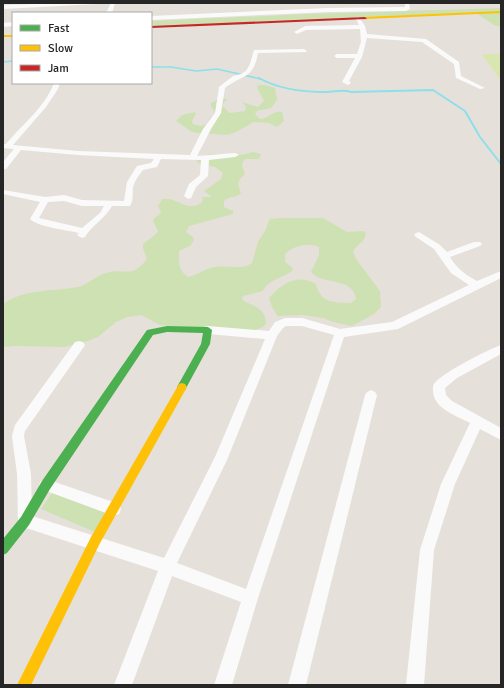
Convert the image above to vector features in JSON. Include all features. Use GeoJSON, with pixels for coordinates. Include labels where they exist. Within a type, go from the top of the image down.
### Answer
{"type":"FeatureCollection","features":[{"type":"Feature","properties":{"kind":"main road"},"geometry":{"type":"LineString","coordinates":[[152,20],[500,9]]}},
{"type":"Feature","properties":{"kind":"main road"},"geometry":{"type":"LineString","coordinates":[[152,27],[357,18],[378,14]]}},
{"type":"Feature","properties":{"kind":"main road"},"geometry":{"type":"LineString","coordinates":[[3,549],[26,521],[46,485],[150,332],[167,329],[208,330],[205,344],[95,541],[24,685]]}},
{"type":"Feature","properties":{"kind":"street"},"geometry":{"type":"LineString","coordinates":[[6,6],[97,3]]}},
{"type":"Feature","properties":{"kind":"street"},"geometry":{"type":"LineString","coordinates":[[108,12],[113,3]]}},
{"type":"Feature","properties":{"kind":"street"},"geometry":{"type":"LineString","coordinates":[[326,3],[329,10]]}},
{"type":"Feature","properties":{"kind":"street"},"geometry":{"type":"LineString","coordinates":[[152,20],[258,10],[329,10],[408,5]]}},
{"type":"Feature","properties":{"kind":"street"},"geometry":{"type":"LineString","coordinates":[[348,83],[345,82],[352,73],[359,56],[364,36],[362,27],[357,18]]}},
{"type":"Feature","properties":{"kind":"street"},"geometry":{"type":"LineString","coordinates":[[297,32],[305,28],[362,27]]}},
{"type":"Feature","properties":{"kind":"street"},"geometry":{"type":"LineString","coordinates":[[364,36],[424,40],[457,63],[458,77],[482,88]]}},
{"type":"Feature","properties":{"kind":"street"},"geometry":{"type":"LineString","coordinates":[[192,158],[207,129],[218,113],[222,87],[235,77],[245,74],[253,64],[256,50],[276,52],[304,51]]}},
{"type":"Feature","properties":{"kind":"street"},"geometry":{"type":"LineString","coordinates":[[337,56],[359,56]]}},
{"type":"Feature","properties":{"kind":"street"},"geometry":{"type":"LineString","coordinates":[[6,146],[48,100],[57,84]]}},
{"type":"Feature","properties":{"kind":"street"},"geometry":{"type":"LineString","coordinates":[[6,146],[78,153],[159,157],[205,158],[235,155]]}},
{"type":"Feature","properties":{"kind":"street"},"geometry":{"type":"LineString","coordinates":[[3,167],[19,148]]}},
{"type":"Feature","properties":{"kind":"street"},"geometry":{"type":"LineString","coordinates":[[3,192],[45,200],[64,198],[82,202],[129,203],[129,188],[134,177],[140,168],[156,164],[159,157]]}},
{"type":"Feature","properties":{"kind":"street"},"geometry":{"type":"LineString","coordinates":[[188,196],[192,186],[204,176],[205,158]]}},
{"type":"Feature","properties":{"kind":"street"},"geometry":{"type":"LineString","coordinates":[[45,200],[34,219],[40,222],[83,233],[103,215],[110,203]]}},
{"type":"Feature","properties":{"kind":"street"},"geometry":{"type":"LineString","coordinates":[[419,235],[436,247],[445,256],[451,267],[460,277],[478,286]]}},
{"type":"Feature","properties":{"kind":"street"},"geometry":{"type":"LineString","coordinates":[[445,256],[477,244]]}},
{"type":"Feature","properties":{"kind":"street"},"geometry":{"type":"LineString","coordinates":[[123,685],[168,566],[220,460],[272,335],[279,325],[285,322],[302,322],[340,332],[394,326],[501,274]]}},
{"type":"Feature","properties":{"kind":"street"},"geometry":{"type":"LineString","coordinates":[[208,330],[272,335]]}},
{"type":"Feature","properties":{"kind":"street"},"geometry":{"type":"LineString","coordinates":[[223,685],[250,598],[340,332]]}},
{"type":"Feature","properties":{"kind":"street"},"geometry":{"type":"LineString","coordinates":[[79,345],[19,429],[18,436],[24,474],[26,521],[95,541],[168,566],[250,598]]}},
{"type":"Feature","properties":{"kind":"street"},"geometry":{"type":"LineString","coordinates":[[501,349],[453,375],[439,386],[440,396],[448,405],[501,434]]}},
{"type":"Feature","properties":{"kind":"street"},"geometry":{"type":"LineString","coordinates":[[297,685],[371,395]]}},
{"type":"Feature","properties":{"kind":"street"},"geometry":{"type":"LineString","coordinates":[[415,685],[427,550],[448,484],[477,422]]}},
{"type":"Feature","properties":{"kind":"street"},"geometry":{"type":"LineString","coordinates":[[46,485],[114,509]]}},
{"type":"Feature","properties":{"kind":"green space"},"geometry":{"type":"Polygon","coordinates":[[[501,8],[501,27],[494,25],[476,13],[152,27],[152,21],[501,8]]]}},
{"type":"Feature","properties":{"kind":"green space"},"geometry":{"type":"Polygon","coordinates":[[[482,54],[501,54],[501,77],[498,77],[482,54]]]}},
{"type":"Feature","properties":{"kind":"green space"},"geometry":{"type":"Polygon","coordinates":[[[258,85],[265,85],[275,88],[277,100],[271,108],[257,111],[255,114],[260,119],[263,119],[276,112],[282,112],[284,121],[277,127],[269,123],[254,122],[236,132],[227,135],[192,132],[176,121],[182,115],[195,112],[196,114],[192,121],[193,124],[201,126],[207,124],[210,118],[215,116],[211,103],[221,98],[227,99],[223,104],[223,107],[230,113],[245,111],[246,107],[242,102],[258,107],[264,101],[257,88],[258,85]]]}},
{"type":"Feature","properties":{"kind":"green space"},"geometry":{"type":"Polygon","coordinates":[[[253,152],[261,154],[259,159],[246,159],[243,161],[242,166],[245,174],[240,179],[238,184],[241,193],[224,201],[224,207],[233,211],[233,214],[189,226],[186,232],[193,237],[194,240],[190,246],[179,251],[182,272],[188,277],[211,268],[243,267],[252,263],[258,242],[270,219],[323,218],[347,232],[364,231],[366,234],[364,240],[353,252],[356,259],[380,291],[381,307],[374,314],[352,326],[323,318],[302,315],[278,316],[272,307],[269,298],[279,288],[296,280],[309,281],[316,284],[321,295],[329,301],[351,303],[356,299],[354,292],[349,287],[322,279],[311,272],[319,255],[319,247],[306,245],[292,249],[285,254],[285,262],[293,268],[292,271],[268,284],[263,291],[243,296],[242,300],[258,308],[264,314],[266,324],[263,327],[252,331],[160,325],[141,315],[128,317],[116,322],[98,337],[64,347],[3,347],[3,304],[21,295],[39,291],[78,287],[106,273],[118,271],[128,272],[137,269],[147,259],[143,244],[158,231],[153,221],[154,218],[161,212],[158,206],[162,199],[196,206],[203,200],[202,197],[212,197],[204,191],[221,179],[223,173],[215,167],[198,163],[197,160],[211,154],[239,155],[253,152]]]}},
{"type":"Feature","properties":{"kind":"green space"},"geometry":{"type":"Polygon","coordinates":[[[53,491],[106,513],[95,532],[41,509],[53,491]]]}},
{"type":"Feature","properties":{"kind":"waterway"},"geometry":{"type":"LineString","coordinates":[[3,62],[12,61]]}},
{"type":"Feature","properties":{"kind":"waterway"},"geometry":{"type":"LineString","coordinates":[[152,67],[171,67],[196,71],[217,69],[261,79]]}},
{"type":"Feature","properties":{"kind":"waterway"},"geometry":{"type":"LineString","coordinates":[[261,79],[283,87],[309,91],[351,92],[433,90],[465,111],[480,137],[501,164]]}},
{"type":"Feature","properties":{"kind":"traffic: fast"},"geometry":{"type":"LineString","coordinates":[[3,549],[25,521],[46,485],[150,332],[167,329],[208,330],[205,344],[182,387]]}},
{"type":"Feature","properties":{"kind":"traffic: slow"},"geometry":{"type":"LineString","coordinates":[[365,18],[501,12]]}},
{"type":"Feature","properties":{"kind":"traffic: slow"},"geometry":{"type":"LineString","coordinates":[[3,36],[12,36]]}},
{"type":"Feature","properties":{"kind":"traffic: slow"},"geometry":{"type":"LineString","coordinates":[[24,685],[95,541],[182,387]]}},
{"type":"Feature","properties":{"kind":"traffic: jam"},"geometry":{"type":"LineString","coordinates":[[152,27],[365,18]]}}]}
